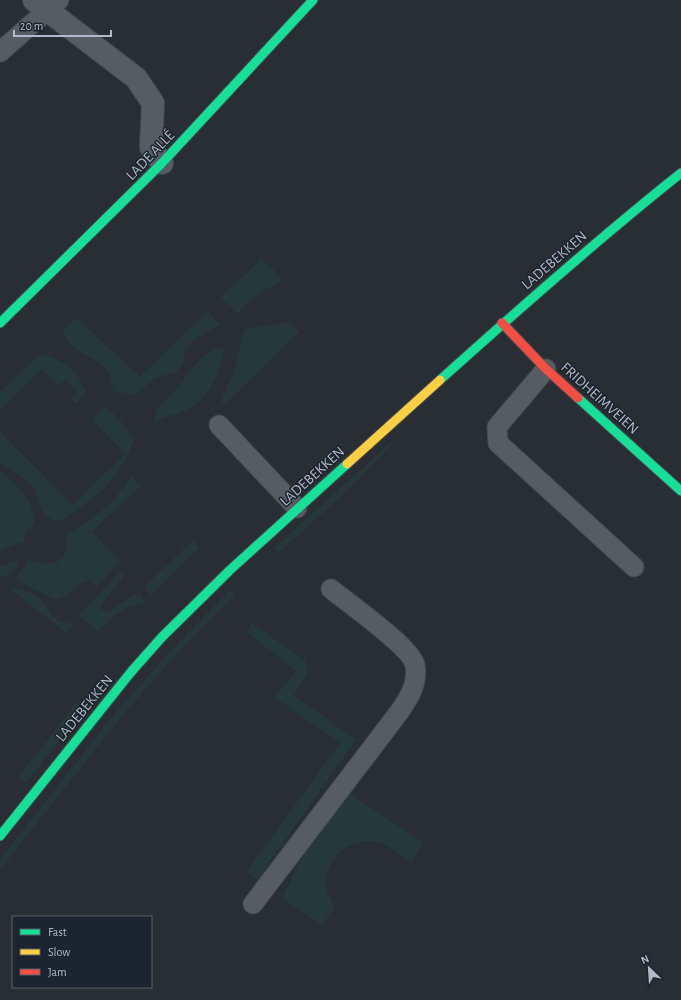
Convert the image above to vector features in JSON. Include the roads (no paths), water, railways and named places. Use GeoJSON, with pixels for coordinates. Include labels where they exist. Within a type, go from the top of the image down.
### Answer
{"type":"FeatureCollection","features":[{"type":"Feature","properties":{"kind":"street","name":"LADE ALLÉ"},"geometry":{"type":"LineString","coordinates":[[0,323],[162,163],[313,0]]}},
{"type":"Feature","properties":{"kind":"street"},"geometry":{"type":"LineString","coordinates":[[47,4],[136,78],[153,103],[151,148],[162,163]]}},
{"type":"Feature","properties":{"kind":"street","name":"LADEBEKKEN"},"geometry":{"type":"LineString","coordinates":[[0,836],[108,699],[162,636],[297,508],[502,323],[615,226],[681,173]]}},
{"type":"Feature","properties":{"kind":"street","name":"FRIDHEIMVEIEN"},"geometry":{"type":"LineString","coordinates":[[502,323],[546,369],[681,491]]}},
{"type":"Feature","properties":{"kind":"lane"},"geometry":{"type":"LineString","coordinates":[[0,52],[47,4]]}},
{"type":"Feature","properties":{"kind":"lane"},"geometry":{"type":"LineString","coordinates":[[546,369],[497,427],[498,443],[634,567]]}},
{"type":"Feature","properties":{"kind":"lane"},"geometry":{"type":"LineString","coordinates":[[219,425],[297,508]]}},
{"type":"Feature","properties":{"kind":"lane"},"geometry":{"type":"LineString","coordinates":[[253,904],[395,717],[414,689],[415,664],[403,647],[331,589]]}}]}
